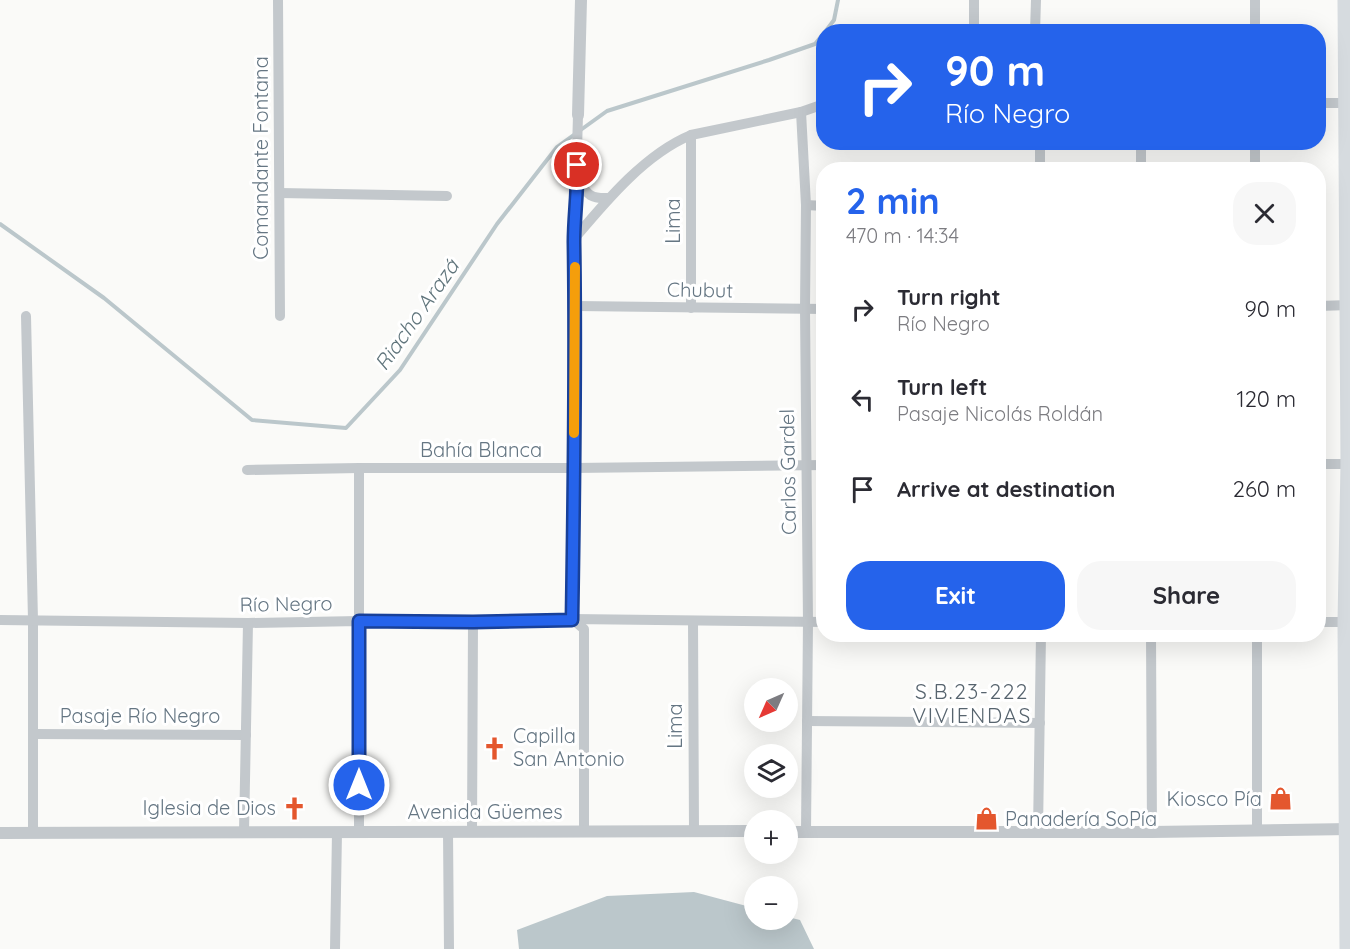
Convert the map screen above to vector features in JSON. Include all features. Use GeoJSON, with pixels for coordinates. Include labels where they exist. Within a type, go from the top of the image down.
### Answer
{"type":"FeatureCollection","features":[{"type":"Feature","properties":{"kind":"main road"},"geometry":{"type":"LineString","coordinates":[[1345,0],[1349,464],[1347,949]]}},
{"type":"Feature","properties":{"kind":"street","name":"Comandante Fontana"},"geometry":{"type":"LineString","coordinates":[[278,0],[279,316]]}},
{"type":"Feature","properties":{"kind":"street"},"geometry":{"type":"LineString","coordinates":[[581,0],[578,180],[574,238],[576,306],[572,620],[584,629],[584,831]]}},
{"type":"Feature","properties":{"kind":"street"},"geometry":{"type":"LineString","coordinates":[[974,0],[974,24]]}},
{"type":"Feature","properties":{"kind":"street"},"geometry":{"type":"LineString","coordinates":[[1035,24],[1036,0]]}},
{"type":"Feature","properties":{"kind":"street"},"geometry":{"type":"LineString","coordinates":[[1255,0],[1255,24]]}},
{"type":"Feature","properties":{"kind":"street"},"geometry":{"type":"LineString","coordinates":[[1326,103],[1347,103]]}},
{"type":"Feature","properties":{"kind":"street"},"geometry":{"type":"LineString","coordinates":[[574,238],[609,198],[656,154],[675,142],[691,135],[816,107]]}},
{"type":"Feature","properties":{"kind":"street","name":"Carlos Gardel"},"geometry":{"type":"LineString","coordinates":[[801,112],[806,205],[808,622],[806,832]]}},
{"type":"Feature","properties":{"kind":"street","name":"Lima"},"geometry":{"type":"LineString","coordinates":[[691,135],[691,308]]}},
{"type":"Feature","properties":{"kind":"street"},"geometry":{"type":"LineString","coordinates":[[578,180],[586,192],[596,199],[609,198]]}},
{"type":"Feature","properties":{"kind":"street"},"geometry":{"type":"LineString","coordinates":[[280,193],[447,196]]}},
{"type":"Feature","properties":{"kind":"street"},"geometry":{"type":"LineString","coordinates":[[806,205],[816,206]]}},
{"type":"Feature","properties":{"kind":"street"},"geometry":{"type":"LineString","coordinates":[[1326,306],[1348,305]]}},
{"type":"Feature","properties":{"kind":"street","name":"Chubut"},"geometry":{"type":"LineString","coordinates":[[576,306],[816,309]]}},
{"type":"Feature","properties":{"kind":"street"},"geometry":{"type":"LineString","coordinates":[[26,316],[33,620],[33,833]]}},
{"type":"Feature","properties":{"kind":"street"},"geometry":{"type":"LineString","coordinates":[[1326,464],[1349,464]]}},
{"type":"Feature","properties":{"kind":"street","name":"Bahía Blanca"},"geometry":{"type":"LineString","coordinates":[[247,470],[816,465]]}},
{"type":"Feature","properties":{"kind":"street"},"geometry":{"type":"LineString","coordinates":[[359,468],[359,832]]}},
{"type":"Feature","properties":{"kind":"street","name":"Río Negro"},"geometry":{"type":"LineString","coordinates":[[0,620],[248,623],[572,620],[816,622]]}},
{"type":"Feature","properties":{"kind":"street","name":"Lima"},"geometry":{"type":"LineString","coordinates":[[693,621],[693,831]]}},
{"type":"Feature","properties":{"kind":"street"},"geometry":{"type":"LineString","coordinates":[[472,832],[473,622]]}},
{"type":"Feature","properties":{"kind":"street"},"geometry":{"type":"LineString","coordinates":[[1326,622],[1347,622]]}},
{"type":"Feature","properties":{"kind":"street"},"geometry":{"type":"LineString","coordinates":[[244,832],[248,623]]}},
{"type":"Feature","properties":{"kind":"street"},"geometry":{"type":"LineString","coordinates":[[1038,831],[1041,642]]}},
{"type":"Feature","properties":{"kind":"street"},"geometry":{"type":"LineString","coordinates":[[1151,642],[1152,832]]}},
{"type":"Feature","properties":{"kind":"street"},"geometry":{"type":"LineString","coordinates":[[1257,642],[1257,831]]}},
{"type":"Feature","properties":{"kind":"street"},"geometry":{"type":"LineString","coordinates":[[807,721],[1040,723]]}},
{"type":"Feature","properties":{"kind":"street","name":"Pasaje Río Negro"},"geometry":{"type":"LineString","coordinates":[[34,734],[246,735]]}},
{"type":"Feature","properties":{"kind":"street"},"geometry":{"type":"LineString","coordinates":[[798,832],[1152,832],[1348,829]]}},
{"type":"Feature","properties":{"kind":"street","name":"Avenida Güemes"},"geometry":{"type":"LineString","coordinates":[[0,833],[744,831]]}},
{"type":"Feature","properties":{"kind":"street"},"geometry":{"type":"LineString","coordinates":[[335,949],[337,832]]}},
{"type":"Feature","properties":{"kind":"street"},"geometry":{"type":"LineString","coordinates":[[448,832],[449,949]]}},
{"type":"Feature","properties":{"kind":"shaded area"},"geometry":{"type":"Polygon","coordinates":[[[694,892],[744,905],[744,930],[798,930],[798,920],[800,920],[814,949],[519,949],[517,930],[607,896],[694,892]]]}},
{"type":"Feature","properties":{"kind":"waterway","name":"Riacho Arazá"},"geometry":{"type":"LineString","coordinates":[[831,24],[838,0]]}},
{"type":"Feature","properties":{"kind":"waterway","name":"Riacho Arazá"},"geometry":{"type":"LineString","coordinates":[[0,224],[104,298],[252,420],[346,428],[400,370],[497,224],[557,147],[607,111],[816,43]]}},
{"type":"Feature","properties":{"kind":"slow traffic"},"geometry":{"type":"LineString","coordinates":[[574,433],[575,267]]}},
{"type":"Feature","properties":{"kind":"place","name":"Capilla San Antonio"},"geometry":{"type":"Point","coordinates":[495,748]}},
{"type":"Feature","properties":{"kind":"place","name":"Kiosco Pía"},"geometry":{"type":"Point","coordinates":[1280,799]}},
{"type":"Feature","properties":{"kind":"place","name":"Iglesia de Dios"},"geometry":{"type":"Point","coordinates":[294,808]}},
{"type":"Feature","properties":{"kind":"place","name":"Panadería SoPía"},"geometry":{"type":"Point","coordinates":[987,819]}},
{"type":"Feature","properties":{"kind":"district","name":"S.B.23-222 VIVIENDAS"},"geometry":{"type":"Point","coordinates":[972,704]}},
{"type":"Feature","properties":{"kind":"route"},"geometry":{"type":"LineString","coordinates":[[359,785],[359,621],[572,620],[576,306],[574,238],[577,165]]}}]}
